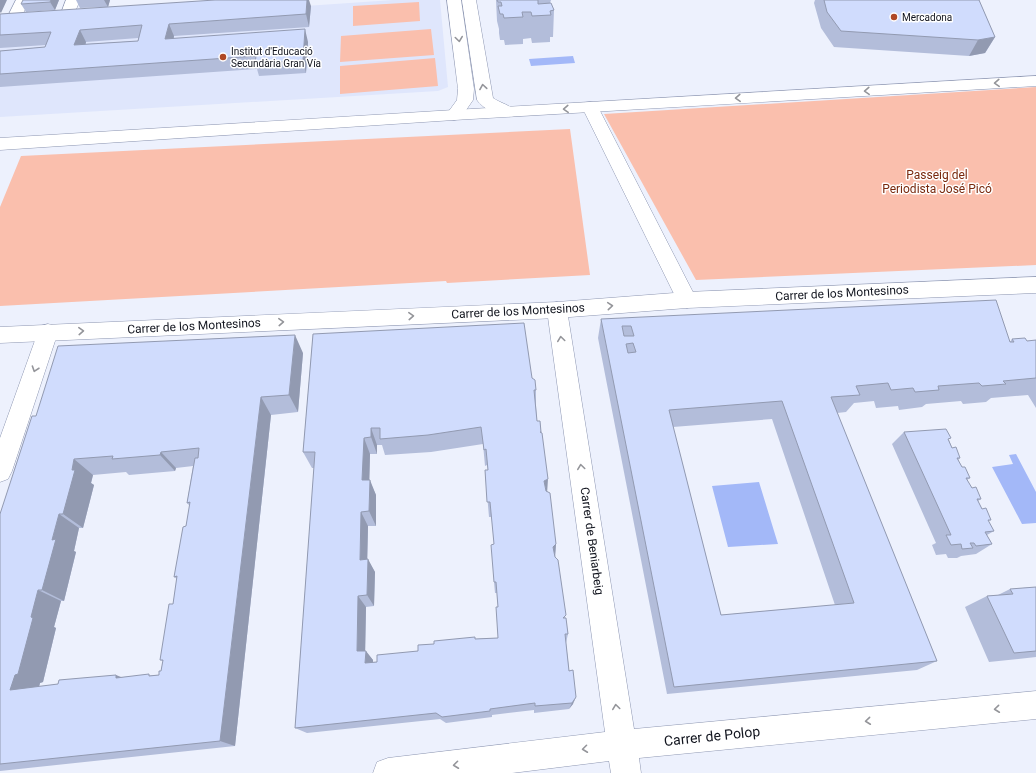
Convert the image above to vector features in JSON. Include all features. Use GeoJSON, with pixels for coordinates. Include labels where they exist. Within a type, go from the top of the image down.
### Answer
{"type":"FeatureCollection","features":[{"type":"Feature","properties":{"kind":"main road"},"geometry":{"type":"LineString","coordinates":[[7,20],[23,0]]}},
{"type":"Feature","properties":{"kind":"main road"},"geometry":{"type":"LineString","coordinates":[[67,16],[73,0]]}},
{"type":"Feature","properties":{"kind":"main road"},"geometry":{"type":"LineString","coordinates":[[454,0],[466,89],[465,100],[454,115]]}},
{"type":"Feature","properties":{"kind":"main road"},"geometry":{"type":"LineString","coordinates":[[469,0],[485,100],[493,106],[508,112]]}},
{"type":"Feature","properties":{"kind":"main road"},"geometry":{"type":"LineString","coordinates":[[52,17],[83,14]]}},
{"type":"Feature","properties":{"kind":"main road"},"geometry":{"type":"LineString","coordinates":[[7,20],[29,19]]}},
{"type":"Feature","properties":{"kind":"main road"},"geometry":{"type":"LineString","coordinates":[[0,144],[454,115],[1036,81]]}},
{"type":"Feature","properties":{"kind":"main road"},"geometry":{"type":"LineString","coordinates":[[590,107],[687,300]]}},
{"type":"Feature","properties":{"kind":"main road","name":"Carrer de los Montesinos"},"geometry":{"type":"LineString","coordinates":[[0,335],[557,310],[687,300],[1035,286]]}},
{"type":"Feature","properties":{"kind":"main road","name":"Carrer de Beniarbeig"},"geometry":{"type":"LineString","coordinates":[[557,310],[626,773]]}},
{"type":"Feature","properties":{"kind":"main road"},"geometry":{"type":"LineString","coordinates":[[0,471],[48,332]]}},
{"type":"Feature","properties":{"kind":"main road","name":"Carrer de Polop"},"geometry":{"type":"LineString","coordinates":[[388,773],[622,745],[1036,705]]}},
{"type":"Feature","properties":{"kind":"shaded area","name":"Institut d'Educació Secundària Gran Vía"},"geometry":{"type":"Polygon","coordinates":[[[393,0],[440,0],[448,87],[438,91],[0,117],[0,27],[393,0]]]}},
{"type":"Feature","properties":{"kind":"green space"},"geometry":{"type":"Polygon","coordinates":[[[419,2],[420,21],[353,26],[353,6],[419,2]]]}},
{"type":"Feature","properties":{"kind":"green space"},"geometry":{"type":"Polygon","coordinates":[[[431,29],[434,55],[340,62],[341,36],[431,29]]]}},
{"type":"Feature","properties":{"kind":"green space"},"geometry":{"type":"Polygon","coordinates":[[[435,58],[438,86],[340,94],[340,66],[435,58]]]}},
{"type":"Feature","properties":{"kind":"green space","name":"Passeig del Periodista José Picó"},"geometry":{"type":"Polygon","coordinates":[[[1036,87],[1036,265],[696,280],[604,114],[1036,87]]]}},
{"type":"Feature","properties":{"kind":"green space"},"geometry":{"type":"Polygon","coordinates":[[[570,129],[590,275],[447,283],[446,281],[0,306],[0,207],[21,156],[570,129]]]}},
{"type":"Feature","properties":{"kind":"water"},"geometry":{"type":"Polygon","coordinates":[[[573,56],[575,63],[531,66],[529,59],[573,56]]]}},
{"type":"Feature","properties":{"kind":"water"},"geometry":{"type":"Polygon","coordinates":[[[1016,454],[1036,492],[1036,523],[1022,524],[992,467],[1013,464],[1009,455],[1016,454]]]}},
{"type":"Feature","properties":{"kind":"water"},"geometry":{"type":"Polygon","coordinates":[[[759,482],[778,544],[728,547],[712,486],[759,482]]]}},
{"type":"Feature","properties":{"kind":"building"},"geometry":{"type":"Polygon","coordinates":[[[23,0],[51,0],[50,2],[21,4],[23,0]]]}},
{"type":"Feature","properties":{"kind":"building"},"geometry":{"type":"Polygon","coordinates":[[[215,0],[307,0],[306,14],[169,24],[165,39],[305,29],[303,60],[255,64],[256,56],[0,74],[0,51],[45,47],[51,32],[0,35],[0,14],[215,0]],[[142,25],[80,30],[74,45],[138,41],[142,25]]]}},
{"type":"Feature","properties":{"kind":"building"},"geometry":{"type":"Polygon","coordinates":[[[497,0],[538,0],[538,4],[551,3],[554,10],[550,11],[551,15],[532,16],[531,12],[522,12],[523,17],[504,18],[503,14],[500,14],[498,6],[502,6],[501,2],[498,2],[497,0]]]}},
{"type":"Feature","properties":{"kind":"building","name":"Mercadona"},"geometry":{"type":"Polygon","coordinates":[[[824,0],[979,0],[995,37],[978,40],[841,31],[827,12],[824,0]]]}},
{"type":"Feature","properties":{"kind":"building"},"geometry":{"type":"Polygon","coordinates":[[[996,300],[1010,342],[1014,342],[1012,339],[1025,338],[1027,341],[1036,340],[1036,378],[1003,381],[1006,384],[982,386],[979,383],[938,386],[939,390],[915,392],[913,388],[891,390],[888,383],[856,386],[860,395],[831,397],[937,661],[674,687],[601,319],[996,300]],[[622,326],[624,336],[634,336],[631,326],[622,326]],[[633,343],[626,344],[628,353],[636,352],[633,343]],[[782,401],[669,410],[721,615],[854,603],[782,401]]]}},
{"type":"Feature","properties":{"kind":"building"},"geometry":{"type":"Polygon","coordinates":[[[524,323],[532,378],[535,380],[536,390],[534,390],[537,421],[540,421],[540,432],[542,433],[548,479],[544,481],[546,491],[550,493],[556,544],[553,547],[555,557],[558,560],[566,615],[563,618],[566,618],[568,634],[565,634],[569,671],[573,670],[576,697],[572,703],[535,706],[535,703],[490,709],[490,711],[442,717],[436,713],[295,728],[315,452],[303,452],[313,334],[524,323]],[[481,427],[428,435],[380,439],[380,428],[371,428],[371,437],[364,438],[362,480],[370,480],[369,511],[361,512],[360,560],[368,559],[367,595],[358,596],[357,651],[366,651],[365,663],[377,662],[377,655],[418,651],[418,645],[434,644],[434,641],[475,637],[475,639],[498,638],[496,607],[498,607],[491,545],[494,544],[490,502],[487,502],[485,470],[488,470],[486,449],[484,450],[481,427]]]}},
{"type":"Feature","properties":{"kind":"building"},"geometry":{"type":"Polygon","coordinates":[[[295,335],[289,395],[261,397],[220,741],[0,764],[0,514],[32,416],[36,416],[58,346],[295,335]],[[199,448],[161,452],[160,455],[112,459],[113,456],[74,459],[72,470],[75,470],[63,514],[59,514],[52,540],[56,539],[42,590],[38,590],[31,617],[33,618],[18,674],[15,675],[10,690],[58,684],[59,680],[116,675],[116,678],[149,674],[149,676],[159,675],[163,660],[160,660],[169,604],[173,604],[177,576],[174,577],[183,527],[186,526],[190,502],[187,503],[195,458],[198,458],[199,448]]]}},
{"type":"Feature","properties":{"kind":"building"},"geometry":{"type":"Polygon","coordinates":[[[946,429],[951,438],[948,439],[952,448],[956,447],[960,458],[957,458],[962,467],[965,467],[970,478],[966,478],[972,488],[976,487],[981,499],[977,499],[982,509],[986,508],[991,520],[988,520],[994,531],[985,532],[992,544],[976,546],[974,543],[970,543],[973,548],[962,549],[961,544],[951,545],[946,535],[951,535],[904,432],[946,429]]]}},
{"type":"Feature","properties":{"kind":"building"},"geometry":{"type":"Polygon","coordinates":[[[1036,587],[1036,651],[1014,653],[987,596],[1013,594],[1010,589],[1036,587]]]}},
{"type":"Feature","properties":{"kind":"place","name":"Mercadona"},"geometry":{"type":"Point","coordinates":[894,17]}},
{"type":"Feature","properties":{"kind":"place","name":"Institut d'Educació Secundària Gran Vía"},"geometry":{"type":"Point","coordinates":[223,57]}}]}
